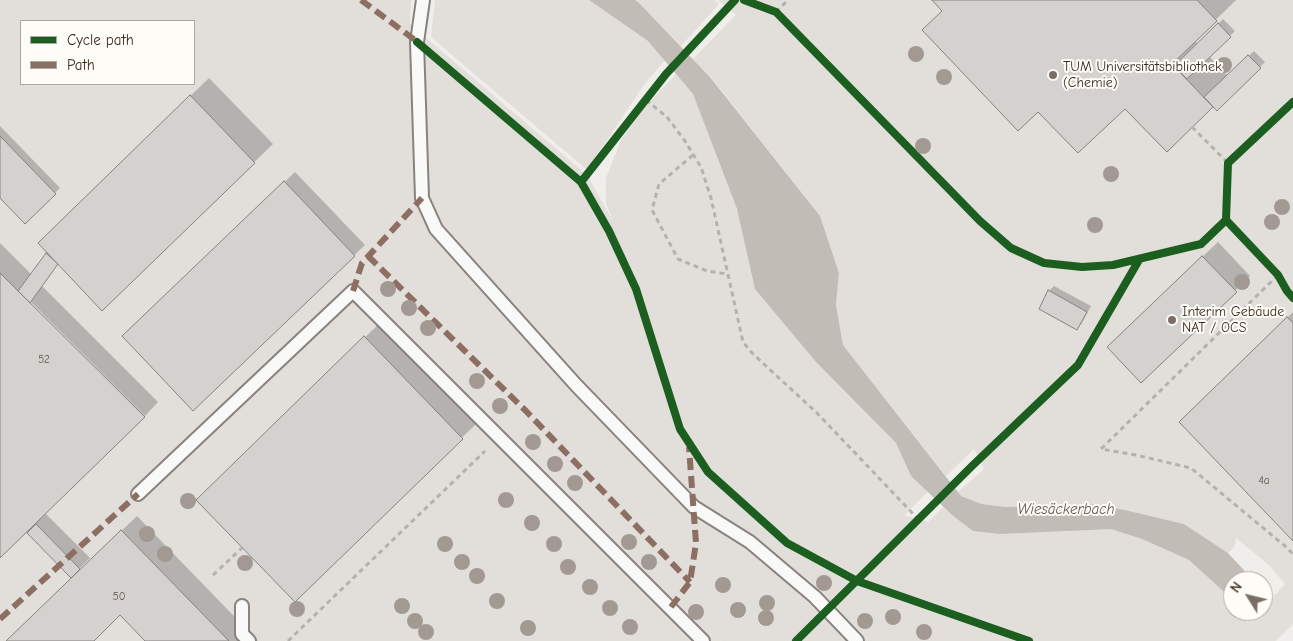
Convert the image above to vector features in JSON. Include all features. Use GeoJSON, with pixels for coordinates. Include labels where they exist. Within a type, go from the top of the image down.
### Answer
{"type":"FeatureCollection","features":[{"type":"Feature","properties":{"kind":"lane"},"geometry":{"type":"LineString","coordinates":[[423,0],[417,42],[422,198],[436,229],[576,385],[694,507],[750,542],[815,597],[857,641]]}},
{"type":"Feature","properties":{"kind":"lane"},"geometry":{"type":"LineString","coordinates":[[138,494],[354,290],[703,641]]}},
{"type":"Feature","properties":{"kind":"lane"},"geometry":{"type":"LineString","coordinates":[[242,606],[242,634],[249,641]]}},
{"type":"Feature","properties":{"kind":"path"},"geometry":{"type":"LineString","coordinates":[[776,12],[788,0]]}},
{"type":"Feature","properties":{"kind":"path"},"geometry":{"type":"LineString","coordinates":[[646,100],[667,117],[701,167],[711,198],[743,342],[753,354],[817,413],[918,519]]}},
{"type":"Feature","properties":{"kind":"path"},"geometry":{"type":"LineString","coordinates":[[1192,127],[1228,163]]}},
{"type":"Feature","properties":{"kind":"path"},"geometry":{"type":"LineString","coordinates":[[694,155],[659,184],[652,210],[678,259],[707,271],[727,274]]}},
{"type":"Feature","properties":{"kind":"path"},"geometry":{"type":"LineString","coordinates":[[1278,275],[1101,449],[1191,468],[1293,554]]}},
{"type":"Feature","properties":{"kind":"path"},"geometry":{"type":"LineString","coordinates":[[288,641],[500,437]]}},
{"type":"Feature","properties":{"kind":"path"},"geometry":{"type":"LineString","coordinates":[[213,575],[242,548]]}},
{"type":"Feature","properties":{"kind":"shaded area"},"geometry":{"type":"Polygon","coordinates":[[[0,0],[171,0],[191,20],[20,20],[20,85],[195,85],[195,24],[406,239],[376,279],[721,641],[0,641],[0,0]]]}},
{"type":"Feature","properties":{"kind":"shaded area"},"geometry":{"type":"Polygon","coordinates":[[[171,0],[411,0],[410,24],[587,175],[613,221],[606,203],[606,178],[621,140],[645,107],[676,74],[693,94],[737,209],[756,289],[816,362],[896,443],[911,476],[928,492],[904,515],[928,522],[943,507],[952,515],[1056,530],[1111,528],[1142,539],[1189,560],[1223,591],[1223,621],[1273,621],[1273,597],[1285,584],[1271,567],[1236,538],[1235,546],[1228,553],[1184,524],[1125,510],[1092,504],[1006,507],[982,504],[961,496],[958,492],[984,469],[974,449],[946,476],[843,345],[836,305],[839,273],[820,216],[711,77],[693,59],[736,15],[770,32],[805,0],[884,0],[1013,135],[1038,112],[1078,153],[1125,109],[1151,135],[1146,140],[1203,196],[1246,261],[1257,269],[1267,281],[1138,405],[1293,569],[1293,624],[1276,641],[721,641],[375,279],[406,239],[195,24],[195,20],[191,20],[171,0]]]}},
{"type":"Feature","properties":{"kind":"shaded area"},"geometry":{"type":"Polygon","coordinates":[[[435,0],[589,0],[648,41],[665,60],[643,86],[586,169],[431,37],[435,0]]]}},
{"type":"Feature","properties":{"kind":"shaded area"},"geometry":{"type":"Polygon","coordinates":[[[635,0],[715,0],[719,4],[681,46],[635,0]]]}},
{"type":"Feature","properties":{"kind":"shaded area"},"geometry":{"type":"Polygon","coordinates":[[[718,0],[1293,0],[1293,592],[1157,440],[770,32],[736,15],[718,0]]]}},
{"type":"Feature","properties":{"kind":"shaded area"},"geometry":{"type":"Polygon","coordinates":[[[1197,0],[1293,0],[1293,65],[1279,55],[1238,15],[1217,21],[1197,0]]]}},
{"type":"Feature","properties":{"kind":"shaded area"},"geometry":{"type":"Polygon","coordinates":[[[1275,163],[1293,164],[1293,261],[1248,215],[1244,205],[1245,196],[1249,190],[1275,163]]]}},
{"type":"Feature","properties":{"kind":"shaded area"},"geometry":{"type":"Polygon","coordinates":[[[463,439],[476,453],[281,641],[272,641],[260,628],[291,598],[295,602],[463,439]]]}},
{"type":"Feature","properties":{"kind":"shaded area"},"geometry":{"type":"Polygon","coordinates":[[[483,460],[491,469],[500,461],[504,465],[494,475],[638,626],[630,634],[486,483],[331,631],[340,641],[292,641],[483,460]]]}},
{"type":"Feature","properties":{"kind":"shaded area"},"geometry":{"type":"Polygon","coordinates":[[[443,533],[549,641],[531,641],[434,542],[443,533]]]}},
{"type":"Feature","properties":{"kind":"shaded area"},"geometry":{"type":"Polygon","coordinates":[[[388,585],[442,641],[422,641],[378,595],[388,585]]]}},
{"type":"Feature","properties":{"kind":"water","name":"Wiesäckerbach"},"geometry":{"type":"Polygon","coordinates":[[[589,0],[635,0],[639,3],[710,77],[820,216],[839,273],[836,305],[843,345],[961,496],[982,504],[1006,507],[1092,504],[1184,524],[1228,553],[1245,571],[1223,571],[1223,591],[1189,560],[1142,539],[1111,529],[1000,534],[973,531],[952,515],[911,476],[896,443],[816,362],[755,289],[737,209],[693,94],[648,41],[589,0]]]}},
{"type":"Feature","properties":{"kind":"building"},"geometry":{"type":"Polygon","coordinates":[[[932,0],[1197,0],[1217,21],[1172,64],[1213,107],[1167,152],[1125,109],[1078,153],[1038,112],[1018,131],[922,30],[942,11],[932,0]]]}},
{"type":"Feature","properties":{"kind":"building"},"geometry":{"type":"Polygon","coordinates":[[[1218,23],[1231,37],[1187,79],[1174,66],[1218,23]]]}},
{"type":"Feature","properties":{"kind":"building"},"geometry":{"type":"Polygon","coordinates":[[[1248,55],[1261,68],[1217,111],[1204,97],[1248,55]]]}},
{"type":"Feature","properties":{"kind":"building"},"geometry":{"type":"Polygon","coordinates":[[[190,95],[255,163],[102,311],[38,243],[190,95]]]}},
{"type":"Feature","properties":{"kind":"building"},"geometry":{"type":"Polygon","coordinates":[[[0,136],[56,194],[25,224],[0,198],[0,136]]]}},
{"type":"Feature","properties":{"kind":"building"},"geometry":{"type":"Polygon","coordinates":[[[284,181],[355,256],[193,411],[122,336],[284,181]]]}},
{"type":"Feature","properties":{"kind":"building"},"geometry":{"type":"Polygon","coordinates":[[[46,253],[58,264],[30,303],[18,291],[46,253]]]}},
{"type":"Feature","properties":{"kind":"building","name":"Interim Gebäude NAT / OCS"},"geometry":{"type":"Polygon","coordinates":[[[1202,256],[1237,292],[1141,383],[1107,347],[1202,256]]]}},
{"type":"Feature","properties":{"kind":"building"},"geometry":{"type":"Polygon","coordinates":[[[0,273],[145,417],[0,558],[0,273]]]}},
{"type":"Feature","properties":{"kind":"building"},"geometry":{"type":"Polygon","coordinates":[[[1048,290],[1087,312],[1077,330],[1039,309],[1048,290]]]}},
{"type":"Feature","properties":{"kind":"building"},"geometry":{"type":"Polygon","coordinates":[[[1287,317],[1293,323],[1293,541],[1179,422],[1287,317]]]}},
{"type":"Feature","properties":{"kind":"building"},"geometry":{"type":"Polygon","coordinates":[[[364,336],[463,439],[295,602],[196,500],[364,336]]]}},
{"type":"Feature","properties":{"kind":"building"},"geometry":{"type":"Polygon","coordinates":[[[36,524],[80,569],[71,578],[27,533],[36,524]]]}},
{"type":"Feature","properties":{"kind":"building"},"geometry":{"type":"Polygon","coordinates":[[[121,530],[229,641],[145,641],[120,615],[94,641],[6,641],[121,530]]]}},
{"type":"Feature","properties":{"kind":"marked path"},"geometry":{"type":"LineString","coordinates":[[361,0],[419,43]]}},
{"type":"Feature","properties":{"kind":"marked path"},"geometry":{"type":"LineString","coordinates":[[353,291],[362,263],[422,198]]}},
{"type":"Feature","properties":{"kind":"marked path"},"geometry":{"type":"LineString","coordinates":[[368,256],[526,411],[690,582]]}},
{"type":"Feature","properties":{"kind":"marked path"},"geometry":{"type":"LineString","coordinates":[[671,607],[690,582],[696,543],[689,447]]}},
{"type":"Feature","properties":{"kind":"marked path"},"geometry":{"type":"LineString","coordinates":[[0,619],[138,494]]}},
{"type":"Feature","properties":{"kind":"cycle path"},"geometry":{"type":"LineString","coordinates":[[581,182],[666,74],[735,0]]}},
{"type":"Feature","properties":{"kind":"cycle path"},"geometry":{"type":"LineString","coordinates":[[744,0],[776,12],[980,221],[1011,248],[1044,263],[1082,267],[1113,265],[1201,244],[1226,220]]}},
{"type":"Feature","properties":{"kind":"cycle path"},"geometry":{"type":"LineString","coordinates":[[417,42],[581,182],[609,231],[636,289],[680,429],[708,472],[787,543],[857,581],[1029,641]]}},
{"type":"Feature","properties":{"kind":"cycle path"},"geometry":{"type":"LineString","coordinates":[[1293,102],[1228,163],[1226,220],[1278,275],[1293,298]]}},
{"type":"Feature","properties":{"kind":"cycle path"},"geometry":{"type":"LineString","coordinates":[[796,641],[972,466],[1078,365],[1139,260]]}},
{"type":"Feature","properties":{"kind":"place","name":"TUM Universitätsbibliothek (Chemie)"},"geometry":{"type":"Point","coordinates":[1053,75]}},
{"type":"Feature","properties":{"kind":"place","name":"Interim Gebäude NAT / OCS"},"geometry":{"type":"Point","coordinates":[1172,320]}}]}
